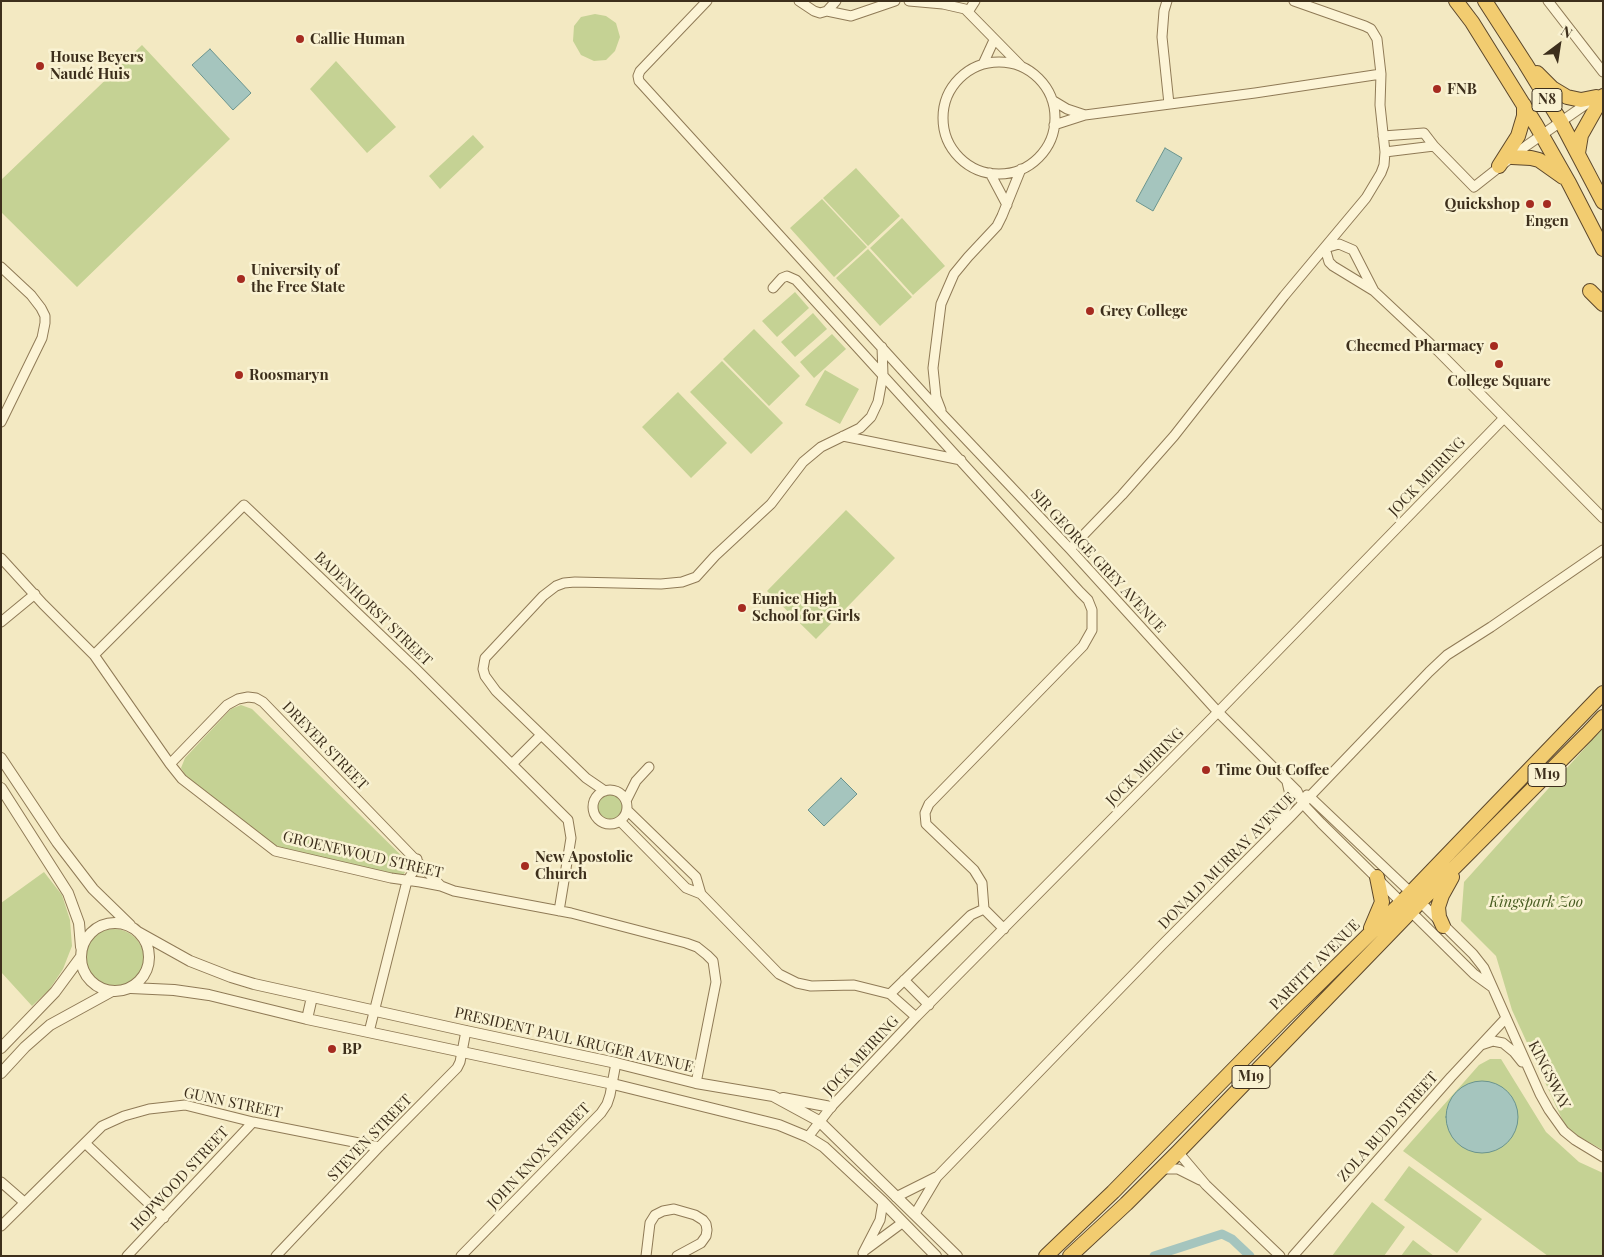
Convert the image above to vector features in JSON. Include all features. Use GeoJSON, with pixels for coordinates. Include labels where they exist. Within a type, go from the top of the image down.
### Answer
{"type":"FeatureCollection","features":[{"type":"Feature","properties":{"kind":"highway","name":"N8"},"geometry":{"type":"LineString","coordinates":[[1456,1],[1472,22],[1542,135],[1603,249]]}},
{"type":"Feature","properties":{"kind":"highway","name":"N8"},"geometry":{"type":"LineString","coordinates":[[1485,1],[1561,122],[1603,202]]}},
{"type":"Feature","properties":{"kind":"highway"},"geometry":{"type":"LineString","coordinates":[[1525,63],[1552,88],[1567,97],[1581,100],[1601,95]]}},
{"type":"Feature","properties":{"kind":"highway"},"geometry":{"type":"LineString","coordinates":[[1578,153],[1581,135],[1601,95]]}},
{"type":"Feature","properties":{"kind":"highway"},"geometry":{"type":"LineString","coordinates":[[1500,166],[1518,136],[1524,116],[1524,105]]}},
{"type":"Feature","properties":{"kind":"highway"},"geometry":{"type":"LineString","coordinates":[[1512,157],[1539,160],[1569,183]]}},
{"type":"Feature","properties":{"kind":"highway"},"geometry":{"type":"LineString","coordinates":[[1590,291],[1603,304]]}},
{"type":"Feature","properties":{"kind":"highway","name":"PARFITT AVENUE"},"geometry":{"type":"LineString","coordinates":[[1070,1256],[1161,1170],[1245,1083],[1411,902],[1525,773],[1603,693]]}},
{"type":"Feature","properties":{"kind":"highway","name":"PARFITT AVENUE"},"geometry":{"type":"LineString","coordinates":[[1046,1256],[1092,1213],[1369,934],[1461,862],[1603,717]]}},
{"type":"Feature","properties":{"kind":"highway"},"geometry":{"type":"LineString","coordinates":[[1525,773],[1536,774],[1543,772],[1571,745],[1587,734]]}},
{"type":"Feature","properties":{"kind":"highway"},"geometry":{"type":"LineString","coordinates":[[1443,926],[1439,917],[1438,906],[1442,895],[1461,862]]}},
{"type":"Feature","properties":{"kind":"highway"},"geometry":{"type":"LineString","coordinates":[[1369,934],[1382,902],[1376,877]]}},
{"type":"Feature","properties":{"kind":"highway"},"geometry":{"type":"LineString","coordinates":[[1181,1123],[1190,1123],[1197,1120],[1226,1091],[1245,1083]]}},
{"type":"Feature","properties":{"kind":"highway"},"geometry":{"type":"LineString","coordinates":[[1092,1213],[1110,1205],[1160,1156],[1178,1152]]}},
{"type":"Feature","properties":{"kind":"street","name":"SIR GEORGE GREY AVENUE"},"geometry":{"type":"LineString","coordinates":[[707,1],[640,71],[639,81],[944,416],[1070,549],[1218,712],[1411,902]]}},
{"type":"Feature","properties":{"kind":"street"},"geometry":{"type":"LineString","coordinates":[[799,1],[814,11],[827,11],[851,16],[894,1]]}},
{"type":"Feature","properties":{"kind":"street"},"geometry":{"type":"LineString","coordinates":[[827,11],[836,1]]}},
{"type":"Feature","properties":{"kind":"street"},"geometry":{"type":"LineString","coordinates":[[910,1],[943,4],[962,8],[968,12],[1023,68],[1041,81],[1052,100],[1055,113],[1051,139],[1044,152],[1034,162],[1011,172],[990,173],[978,169],[959,157],[947,137],[943,115],[949,93],[963,75],[984,64],[1004,62],[1023,68]]}},
{"type":"Feature","properties":{"kind":"street"},"geometry":{"type":"LineString","coordinates":[[968,12],[975,1]]}},
{"type":"Feature","properties":{"kind":"street"},"geometry":{"type":"LineString","coordinates":[[1167,1],[1164,11],[1162,37],[1169,104]]}},
{"type":"Feature","properties":{"kind":"street"},"geometry":{"type":"LineString","coordinates":[[1070,549],[1154,459],[1348,220],[1377,181],[1384,165],[1385,152],[1380,105],[1381,74],[1377,39],[1370,29],[1365,26],[1294,1]]}},
{"type":"Feature","properties":{"kind":"street"},"geometry":{"type":"LineString","coordinates":[[1548,1],[1603,72]]}},
{"type":"Feature","properties":{"kind":"street"},"geometry":{"type":"LineString","coordinates":[[984,64],[994,40]]}},
{"type":"Feature","properties":{"kind":"street"},"geometry":{"type":"LineString","coordinates":[[1054,125],[1085,115],[1255,93],[1381,74]]}},
{"type":"Feature","properties":{"kind":"street"},"geometry":{"type":"LineString","coordinates":[[1383,136],[1424,134],[1474,187],[1542,135],[1601,95]]}},
{"type":"Feature","properties":{"kind":"street"},"geometry":{"type":"LineString","coordinates":[[1052,100],[1067,109],[1085,115]]}},
{"type":"Feature","properties":{"kind":"street"},"geometry":{"type":"LineString","coordinates":[[1385,152],[1434,146]]}},
{"type":"Feature","properties":{"kind":"street"},"geometry":{"type":"LineString","coordinates":[[944,416],[936,397],[933,375],[941,304],[954,274],[997,226],[1021,169]]}},
{"type":"Feature","properties":{"kind":"street"},"geometry":{"type":"LineString","coordinates":[[990,173],[1007,205]]}},
{"type":"Feature","properties":{"kind":"street"},"geometry":{"type":"LineString","coordinates":[[1347,246],[1344,230],[1348,220]]}},
{"type":"Feature","properties":{"kind":"street"},"geometry":{"type":"LineString","coordinates":[[1324,248],[1339,244],[1347,246],[1356,254],[1374,291]]}},
{"type":"Feature","properties":{"kind":"street"},"geometry":{"type":"LineString","coordinates":[[1324,248],[1329,262],[1333,266],[1374,291],[1444,356],[1603,518]]}},
{"type":"Feature","properties":{"kind":"street"},"geometry":{"type":"LineString","coordinates":[[1,267],[41,308],[46,323],[42,338],[1,422]]}},
{"type":"Feature","properties":{"kind":"street"},"geometry":{"type":"LineString","coordinates":[[773,288],[782,278],[787,276],[796,280],[961,460],[1089,604],[1092,630],[1083,646],[929,804],[925,813],[926,824],[974,870],[982,884],[984,909],[1004,929]]}},
{"type":"Feature","properties":{"kind":"street"},"geometry":{"type":"LineString","coordinates":[[701,894],[696,877],[626,805],[621,794],[616,791],[605,790],[586,778],[496,691],[484,676],[485,658],[543,596],[556,586],[575,582],[661,584],[682,582],[696,577],[715,556],[771,504],[803,462],[821,447],[860,428],[871,417],[878,402],[883,375],[882,347]]}},
{"type":"Feature","properties":{"kind":"street","name":"JOCK MEIRING"},"geometry":{"type":"LineString","coordinates":[[808,1137],[831,1107],[916,1017],[1218,712],[1504,418]]}},
{"type":"Feature","properties":{"kind":"street"},"geometry":{"type":"LineString","coordinates":[[843,436],[961,460]]}},
{"type":"Feature","properties":{"kind":"street","name":"BADENHORST STREET"},"geometry":{"type":"LineString","coordinates":[[94,655],[244,505],[415,668],[568,820],[571,838],[559,911]]}},
{"type":"Feature","properties":{"kind":"street","name":"DONALD MURRAY AVENUE"},"geometry":{"type":"LineString","coordinates":[[914,1214],[937,1177],[1447,655],[1603,550]]}},
{"type":"Feature","properties":{"kind":"street","name":"GROENEWOUD STREET"},"geometry":{"type":"LineString","coordinates":[[1,558],[94,655],[170,764],[187,784],[275,851],[407,881],[442,886],[454,891],[559,911],[686,943],[697,948],[713,961],[716,982],[696,1082]]}},
{"type":"Feature","properties":{"kind":"street"},"geometry":{"type":"LineString","coordinates":[[1,622],[35,594]]}},
{"type":"Feature","properties":{"kind":"street","name":"DREYER STREET"},"geometry":{"type":"LineString","coordinates":[[170,764],[227,705],[238,699],[256,698],[263,702],[442,886]]}},
{"type":"Feature","properties":{"kind":"street"},"geometry":{"type":"LineString","coordinates":[[512,764],[541,735]]}},
{"type":"Feature","properties":{"kind":"street","name":"DREYER STREET"},"geometry":{"type":"LineString","coordinates":[[176,772],[181,754]]}},
{"type":"Feature","properties":{"kind":"street","name":"PRESIDENT PAUL KRUGER AVENUE"},"geometry":{"type":"LineString","coordinates":[[1,758],[57,842],[93,889],[135,930],[190,961],[231,977],[312,997],[696,1082],[772,1096],[819,1121],[958,1256]]}},
{"type":"Feature","properties":{"kind":"street"},"geometry":{"type":"LineString","coordinates":[[605,790],[596,797],[593,810],[600,820],[606,824],[612,824],[620,821],[625,815],[626,805],[636,781],[649,767]]}},
{"type":"Feature","properties":{"kind":"street"},"geometry":{"type":"LineString","coordinates":[[15,778],[1,788],[68,893],[78,924],[82,969],[88,979],[96,986],[118,992],[131,988],[174,990],[209,995],[307,1019],[613,1084],[779,1125],[808,1137],[824,1147],[883,1202],[936,1256]]}},
{"type":"Feature","properties":{"kind":"street"},"geometry":{"type":"LineString","coordinates":[[586,778],[596,797]]}},
{"type":"Feature","properties":{"kind":"street"},"geometry":{"type":"LineString","coordinates":[[616,791],[636,781]]}},
{"type":"Feature","properties":{"kind":"street"},"geometry":{"type":"LineString","coordinates":[[1267,840],[1286,810],[1290,799],[1286,781]]}},
{"type":"Feature","properties":{"kind":"street","name":"SIR GEORGE GREY AVENUE"},"geometry":{"type":"LineString","coordinates":[[1307,800],[1321,822],[1376,877],[1411,902]]}},
{"type":"Feature","properties":{"kind":"street"},"geometry":{"type":"LineString","coordinates":[[1291,816],[1303,816],[1321,822]]}},
{"type":"Feature","properties":{"kind":"street"},"geometry":{"type":"LineString","coordinates":[[620,821],[686,888],[701,894],[773,968],[786,978],[811,986],[854,985],[890,994],[916,1017]]}},
{"type":"Feature","properties":{"kind":"street"},"geometry":{"type":"LineString","coordinates":[[369,1032],[407,881],[415,869],[417,859]]}},
{"type":"Feature","properties":{"kind":"street","name":"KINGSWAY"},"geometry":{"type":"LineString","coordinates":[[1411,902],[1443,926],[1473,954],[1484,968],[1549,1110],[1564,1131],[1603,1158]]}},
{"type":"Feature","properties":{"kind":"street","name":"KINGSWAY"},"geometry":{"type":"LineString","coordinates":[[1411,902],[1437,936],[1474,974],[1492,987]]}},
{"type":"Feature","properties":{"kind":"street"},"geometry":{"type":"LineString","coordinates":[[890,994],[971,915],[984,909]]}},
{"type":"Feature","properties":{"kind":"street"},"geometry":{"type":"LineString","coordinates":[[1,1048],[55,992],[81,953],[87,937],[96,928],[120,923],[135,930],[145,941],[149,951],[149,962],[146,972],[140,981],[131,988]]}},
{"type":"Feature","properties":{"kind":"street"},"geometry":{"type":"LineString","coordinates":[[904,980],[929,1004]]}},
{"type":"Feature","properties":{"kind":"street"},"geometry":{"type":"LineString","coordinates":[[1,1073],[25,1047],[50,1025],[112,991]]}},
{"type":"Feature","properties":{"kind":"street"},"geometry":{"type":"LineString","coordinates":[[307,1019],[312,997]]}},
{"type":"Feature","properties":{"kind":"street","name":"ZOLA BUDD STREET"},"geometry":{"type":"LineString","coordinates":[[1292,1256],[1506,1018]]}},
{"type":"Feature","properties":{"kind":"street","name":"STEVEN STREET"},"geometry":{"type":"LineString","coordinates":[[276,1256],[379,1147],[458,1068],[466,1031]]}},
{"type":"Feature","properties":{"kind":"street"},"geometry":{"type":"LineString","coordinates":[[1481,1045],[1493,1041],[1503,1043],[1514,1052],[1530,1072]]}},
{"type":"Feature","properties":{"kind":"street","name":"JOHN KNOX STREET"},"geometry":{"type":"LineString","coordinates":[[461,1256],[601,1113],[607,1104],[613,1084],[616,1063]]}},
{"type":"Feature","properties":{"kind":"street"},"geometry":{"type":"LineString","coordinates":[[772,1096],[831,1107]]}},
{"type":"Feature","properties":{"kind":"street","name":"GUNN STREET"},"geometry":{"type":"LineString","coordinates":[[1,1226],[102,1126],[124,1116],[169,1106],[185,1105],[254,1122],[379,1147]]}},
{"type":"Feature","properties":{"kind":"street","name":"HOPWOOD STREET"},"geometry":{"type":"LineString","coordinates":[[127,1256],[254,1122]]}},
{"type":"Feature","properties":{"kind":"street"},"geometry":{"type":"LineString","coordinates":[[85,1143],[164,1218]]}},
{"type":"Feature","properties":{"kind":"street"},"geometry":{"type":"LineString","coordinates":[[1178,1152],[1206,1185],[1280,1256]]}},
{"type":"Feature","properties":{"kind":"street"},"geometry":{"type":"LineString","coordinates":[[1161,1170],[1178,1169],[1206,1185]]}},
{"type":"Feature","properties":{"kind":"street","name":"DONALD MURRAY AVENUE"},"geometry":{"type":"LineString","coordinates":[[896,1197],[937,1177]]}},
{"type":"Feature","properties":{"kind":"street"},"geometry":{"type":"LineString","coordinates":[[1,1182],[24,1202]]}},
{"type":"Feature","properties":{"kind":"street"},"geometry":{"type":"LineString","coordinates":[[861,1254],[880,1220],[883,1202]]}},
{"type":"Feature","properties":{"kind":"street"},"geometry":{"type":"LineString","coordinates":[[646,1256],[650,1223],[655,1215],[674,1209],[695,1215],[706,1224],[707,1230],[706,1236],[700,1243],[676,1256]]}},
{"type":"Feature","properties":{"kind":"street"},"geometry":{"type":"LineString","coordinates":[[861,1254],[902,1223]]}},
{"type":"Feature","properties":{"kind":"green space"},"geometry":{"type":"Polygon","coordinates":[[[595,14],[606,16],[616,23],[620,37],[615,51],[606,60],[594,61],[581,55],[573,41],[574,26],[581,17],[595,14]]]}},
{"type":"Feature","properties":{"kind":"green space"},"geometry":{"type":"Polygon","coordinates":[[[142,45],[230,139],[77,287],[1,212],[1,180],[142,45]]]}},
{"type":"Feature","properties":{"kind":"green space"},"geometry":{"type":"Polygon","coordinates":[[[336,61],[396,127],[367,153],[310,89],[336,61]]]}},
{"type":"Feature","properties":{"kind":"green space"},"geometry":{"type":"Polygon","coordinates":[[[473,135],[484,147],[440,189],[429,176],[473,135]]]}},
{"type":"Feature","properties":{"kind":"green space"},"geometry":{"type":"Polygon","coordinates":[[[856,168],[900,216],[868,246],[823,198],[856,168]]]}},
{"type":"Feature","properties":{"kind":"green space"},"geometry":{"type":"Polygon","coordinates":[[[822,199],[867,247],[834,277],[790,228],[822,199]]]}},
{"type":"Feature","properties":{"kind":"green space"},"geometry":{"type":"Polygon","coordinates":[[[902,218],[945,266],[913,295],[870,248],[902,218]]]}},
{"type":"Feature","properties":{"kind":"green space"},"geometry":{"type":"Polygon","coordinates":[[[868,249],[912,297],[880,326],[836,278],[868,249]]]}},
{"type":"Feature","properties":{"kind":"green space"},"geometry":{"type":"Polygon","coordinates":[[[795,292],[809,308],[777,337],[762,321],[795,292]]]}},
{"type":"Feature","properties":{"kind":"green space"},"geometry":{"type":"Polygon","coordinates":[[[813,313],[827,329],[795,357],[781,342],[813,313]]]}},
{"type":"Feature","properties":{"kind":"green space"},"geometry":{"type":"Polygon","coordinates":[[[754,329],[800,376],[769,406],[723,359],[754,329]]]}},
{"type":"Feature","properties":{"kind":"green space"},"geometry":{"type":"Polygon","coordinates":[[[832,334],[846,349],[814,378],[800,362],[832,334]]]}},
{"type":"Feature","properties":{"kind":"green space"},"geometry":{"type":"Polygon","coordinates":[[[722,361],[783,423],[751,454],[690,392],[722,361]]]}},
{"type":"Feature","properties":{"kind":"green space"},"geometry":{"type":"Polygon","coordinates":[[[825,370],[859,389],[840,424],[805,405],[825,370]]]}},
{"type":"Feature","properties":{"kind":"green space"},"geometry":{"type":"Polygon","coordinates":[[[678,392],[727,443],[691,478],[642,427],[678,392]]]}},
{"type":"Feature","properties":{"kind":"green space"},"geometry":{"type":"Polygon","coordinates":[[[846,510],[895,558],[816,639],[767,591],[846,510]]]}},
{"type":"Feature","properties":{"kind":"green space"},"geometry":{"type":"Polygon","coordinates":[[[241,705],[252,709],[410,864],[402,877],[274,848],[188,779],[181,768],[185,758],[231,709],[241,705]]]}},
{"type":"Feature","properties":{"kind":"green space","name":"Kingspark Zoo"},"geometry":{"type":"Polygon","coordinates":[[[1603,728],[1603,1150],[1567,1130],[1512,1010],[1496,956],[1461,921],[1464,882],[1603,728]]]}},
{"type":"Feature","properties":{"kind":"green space"},"geometry":{"type":"Polygon","coordinates":[[[610,794],[619,798],[623,807],[619,816],[610,820],[601,816],[597,807],[601,798],[610,794]]]}},
{"type":"Feature","properties":{"kind":"green space"},"geometry":{"type":"Polygon","coordinates":[[[44,872],[62,895],[70,920],[72,946],[63,969],[49,990],[32,1006],[1,972],[1,903],[44,872]]]}},
{"type":"Feature","properties":{"kind":"green space"},"geometry":{"type":"Polygon","coordinates":[[[108,929],[120,929],[131,934],[139,942],[144,953],[142,971],[131,984],[120,989],[108,989],[97,984],[89,976],[84,965],[84,953],[89,942],[97,934],[108,929]]]}},
{"type":"Feature","properties":{"kind":"green space"},"geometry":{"type":"Polygon","coordinates":[[[1490,1059],[1501,1059],[1546,1132],[1579,1162],[1603,1173],[1603,1256],[1548,1256],[1403,1151],[1479,1065],[1490,1059]]]}},
{"type":"Feature","properties":{"kind":"green space"},"geometry":{"type":"Polygon","coordinates":[[[1409,1166],[1482,1219],[1457,1253],[1384,1200],[1409,1166]]]}},
{"type":"Feature","properties":{"kind":"green space"},"geometry":{"type":"Polygon","coordinates":[[[1372,1202],[1405,1227],[1384,1256],[1332,1256],[1372,1202]]]}},
{"type":"Feature","properties":{"kind":"green space"},"geometry":{"type":"Polygon","coordinates":[[[1413,1240],[1434,1256],[1401,1256],[1413,1240]]]}},
{"type":"Feature","properties":{"kind":"water"},"geometry":{"type":"Polygon","coordinates":[[[210,49],[251,93],[233,110],[192,65],[210,49]]]}},
{"type":"Feature","properties":{"kind":"water"},"geometry":{"type":"Polygon","coordinates":[[[1165,148],[1182,158],[1153,211],[1136,201],[1165,148]]]}},
{"type":"Feature","properties":{"kind":"water"},"geometry":{"type":"Polygon","coordinates":[[[841,778],[857,794],[824,826],[808,810],[841,778]]]}},
{"type":"Feature","properties":{"kind":"water"},"geometry":{"type":"Polygon","coordinates":[[[1489,1081],[1508,1091],[1516,1103],[1518,1117],[1516,1131],[1508,1143],[1496,1151],[1475,1153],[1456,1143],[1448,1131],[1446,1110],[1456,1091],[1468,1083],[1489,1081]]]}},
{"type":"Feature","properties":{"kind":"waterway"},"geometry":{"type":"LineString","coordinates":[[1154,1256],[1222,1234],[1232,1239],[1250,1256]]}},
{"type":"Feature","properties":{"kind":"place","name":"Callie Human"},"geometry":{"type":"Point","coordinates":[300,39]}},
{"type":"Feature","properties":{"kind":"place","name":"House Beyers Naudé Huis"},"geometry":{"type":"Point","coordinates":[40,66]}},
{"type":"Feature","properties":{"kind":"place","name":"FNB"},"geometry":{"type":"Point","coordinates":[1437,89]}},
{"type":"Feature","properties":{"kind":"place","name":"Quickshop"},"geometry":{"type":"Point","coordinates":[1530,204]}},
{"type":"Feature","properties":{"kind":"place","name":"Engen"},"geometry":{"type":"Point","coordinates":[1547,204]}},
{"type":"Feature","properties":{"kind":"place","name":"University of the Free State"},"geometry":{"type":"Point","coordinates":[241,279]}},
{"type":"Feature","properties":{"kind":"place","name":"Grey College"},"geometry":{"type":"Point","coordinates":[1090,311]}},
{"type":"Feature","properties":{"kind":"place","name":"Checmed Pharmacy"},"geometry":{"type":"Point","coordinates":[1494,346]}},
{"type":"Feature","properties":{"kind":"place","name":"College Square"},"geometry":{"type":"Point","coordinates":[1499,364]}},
{"type":"Feature","properties":{"kind":"place","name":"Roosmaryn"},"geometry":{"type":"Point","coordinates":[239,375]}},
{"type":"Feature","properties":{"kind":"place","name":"Eunice High School for Girls"},"geometry":{"type":"Point","coordinates":[742,608]}},
{"type":"Feature","properties":{"kind":"place","name":"Time Out Coffee"},"geometry":{"type":"Point","coordinates":[1206,770]}},
{"type":"Feature","properties":{"kind":"place","name":"New Apostolic Church"},"geometry":{"type":"Point","coordinates":[525,866]}},
{"type":"Feature","properties":{"kind":"place","name":"BP"},"geometry":{"type":"Point","coordinates":[332,1049]}}]}
